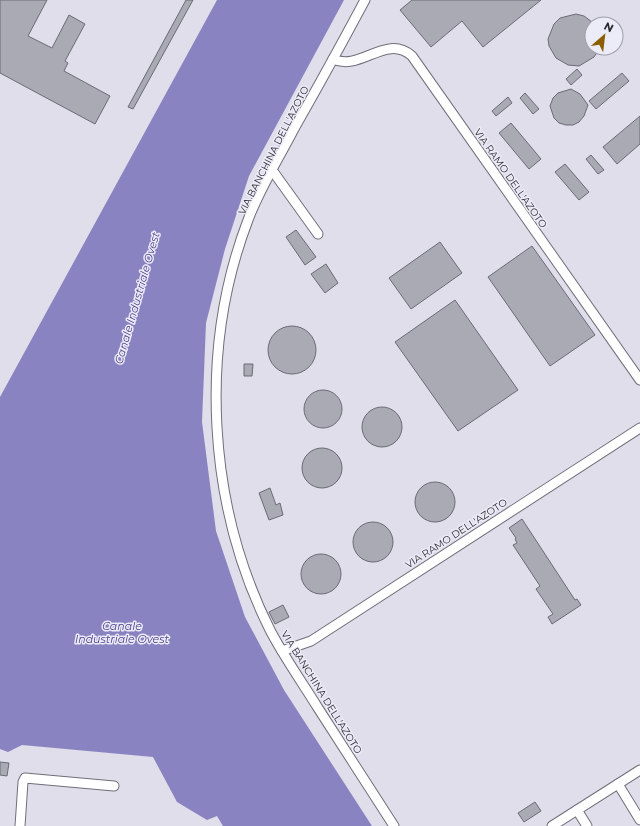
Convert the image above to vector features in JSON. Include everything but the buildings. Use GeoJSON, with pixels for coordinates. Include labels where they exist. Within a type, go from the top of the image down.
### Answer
{"type":"FeatureCollection","features":[{"type":"Feature","properties":{"kind":"street","name":"VIA BANCHINA DELL'AZOTO"},"geometry":{"type":"LineString","coordinates":[[365,0],[272,170],[248,220],[232,276],[221,332],[217,364],[217,423],[221,464],[233,533],[257,601],[282,651],[394,826]]}},
{"type":"Feature","properties":{"kind":"street","name":"VIA RAMO DELL'AZOTO"},"geometry":{"type":"LineString","coordinates":[[333,59],[340,62],[350,62],[390,48],[403,50],[412,56],[640,380]]}},
{"type":"Feature","properties":{"kind":"street"},"geometry":{"type":"LineString","coordinates":[[272,170],[318,234]]}},
{"type":"Feature","properties":{"kind":"street","name":"VIA RAMO DELL'AZOTO"},"geometry":{"type":"LineString","coordinates":[[282,651],[311,641],[640,428]]}},
{"type":"Feature","properties":{"kind":"street"},"geometry":{"type":"LineString","coordinates":[[552,826],[640,770]]}},
{"type":"Feature","properties":{"kind":"street"},"geometry":{"type":"LineString","coordinates":[[20,826],[23,782],[26,778],[114,786]]}},
{"type":"Feature","properties":{"kind":"street"},"geometry":{"type":"LineString","coordinates":[[618,784],[640,820]]}},
{"type":"Feature","properties":{"kind":"street"},"geometry":{"type":"LineString","coordinates":[[577,810],[587,826]]}},
{"type":"Feature","properties":{"kind":"water","name":"Canale Industriale Ovest"},"geometry":{"type":"Polygon","coordinates":[[[217,0],[344,0],[249,176],[225,249],[206,323],[202,422],[216,531],[245,617],[284,690],[372,826],[223,826],[217,816],[207,820],[177,802],[153,757],[22,745],[8,752],[0,749],[0,397],[217,0]]]}}]}
